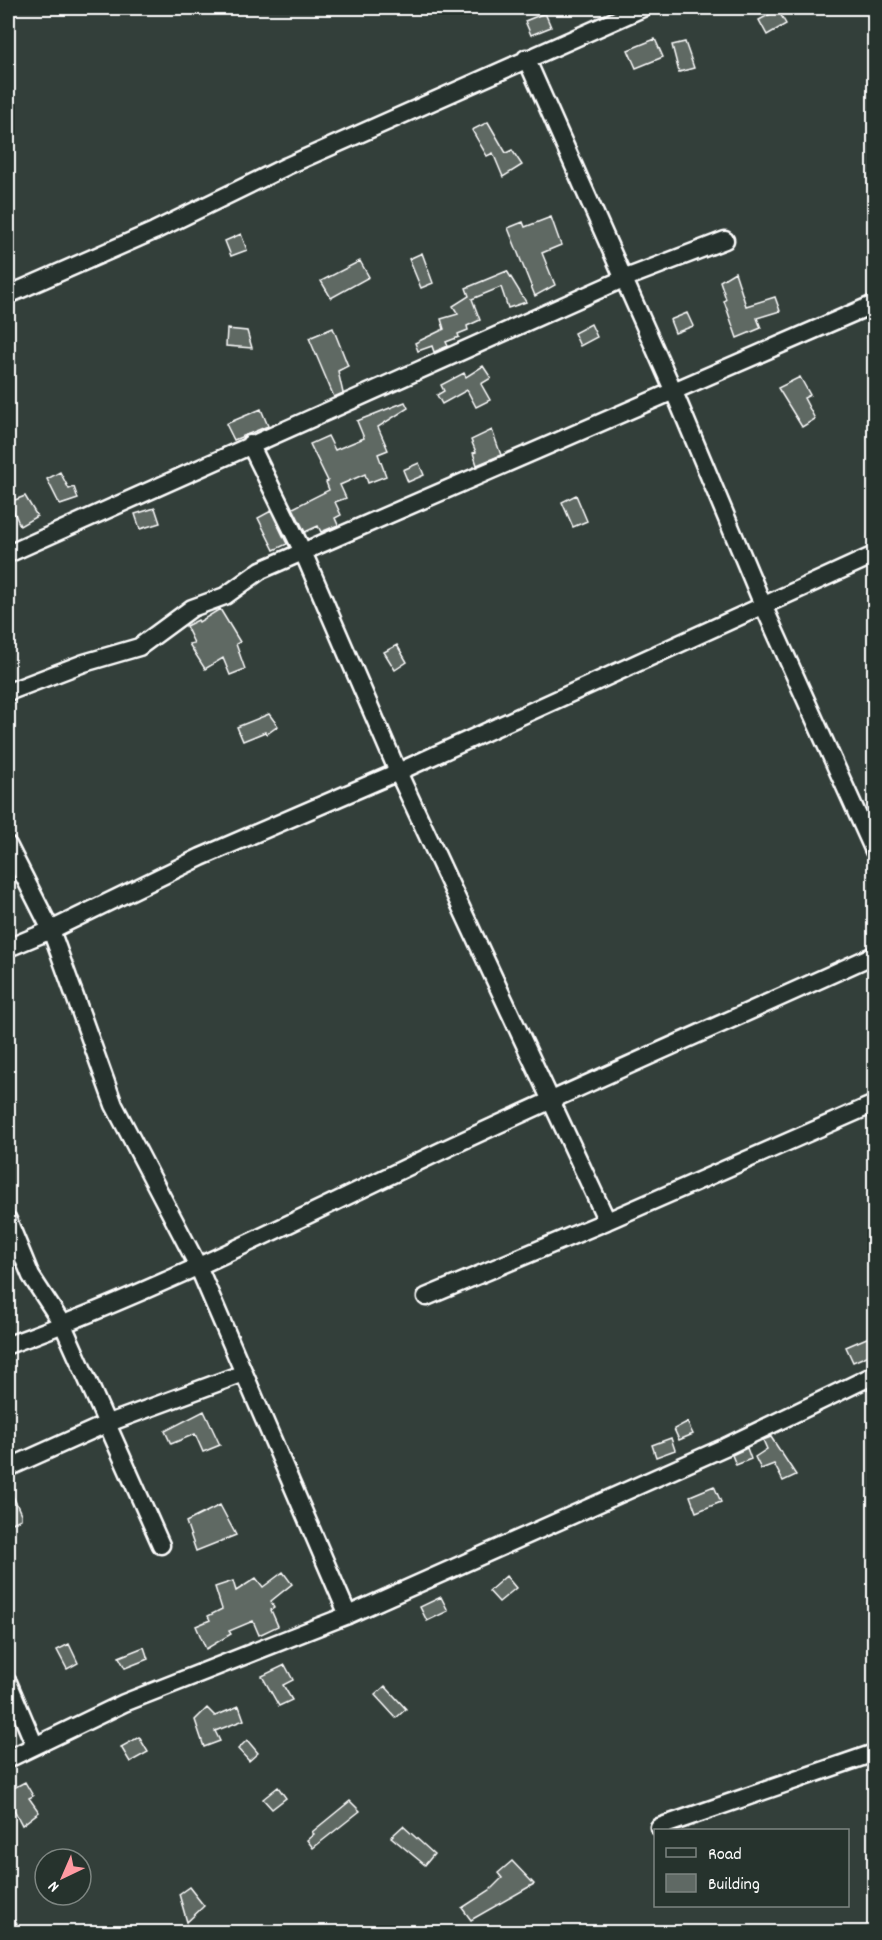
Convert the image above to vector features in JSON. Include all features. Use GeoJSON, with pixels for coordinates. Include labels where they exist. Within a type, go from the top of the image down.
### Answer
{"type":"FeatureCollection","features":[{"type":"Feature","properties":{"kind":"street"},"geometry":{"type":"LineString","coordinates":[[8,295],[154,231],[287,166],[643,8]]}},
{"type":"Feature","properties":{"kind":"street"},"geometry":{"type":"LineString","coordinates":[[526,58],[674,392],[763,605],[874,851]]}},
{"type":"Feature","properties":{"kind":"street"},"geometry":{"type":"LineString","coordinates":[[8,554],[623,279],[725,240]]}},
{"type":"Feature","properties":{"kind":"street"},"geometry":{"type":"LineString","coordinates":[[8,692],[93,660],[139,647],[192,608],[225,596],[261,570],[874,304]]}},
{"type":"Feature","properties":{"kind":"street"},"geometry":{"type":"LineString","coordinates":[[250,444],[303,552],[398,772],[607,1221]]}},
{"type":"Feature","properties":{"kind":"street"},"geometry":{"type":"LineString","coordinates":[[8,948],[51,930],[201,857],[398,772],[874,555]]}},
{"type":"Feature","properties":{"kind":"street"},"geometry":{"type":"LineString","coordinates":[[8,845],[51,930],[114,1105],[198,1266],[348,1615]]}},
{"type":"Feature","properties":{"kind":"street"},"geometry":{"type":"LineString","coordinates":[[8,1345],[63,1325],[198,1266],[551,1101],[874,955]]}},
{"type":"Feature","properties":{"kind":"street"},"geometry":{"type":"LineString","coordinates":[[426,1297],[607,1221],[874,1104]]}},
{"type":"Feature","properties":{"kind":"street"},"geometry":{"type":"LineString","coordinates":[[8,1220],[31,1276],[63,1325],[161,1545]]}},
{"type":"Feature","properties":{"kind":"street"},"geometry":{"type":"LineString","coordinates":[[8,1468],[106,1424],[244,1373]]}},
{"type":"Feature","properties":{"kind":"street"},"geometry":{"type":"LineString","coordinates":[[8,1759],[124,1703],[348,1615],[725,1447],[874,1375]]}},
{"type":"Feature","properties":{"kind":"street"},"geometry":{"type":"LineString","coordinates":[[8,1682],[35,1746]]}},
{"type":"Feature","properties":{"kind":"street"},"geometry":{"type":"LineString","coordinates":[[659,1827],[874,1753]]}},
{"type":"Feature","properties":{"kind":"street"},"geometry":{"type":"LineString","coordinates":[[8,1928],[10,1932]]}},
{"type":"Feature","properties":{"kind":"building"},"geometry":{"type":"Polygon","coordinates":[[[778,10],[786,24],[767,35],[759,20],[778,10]]]}},
{"type":"Feature","properties":{"kind":"building"},"geometry":{"type":"Polygon","coordinates":[[[545,13],[551,27],[531,35],[525,21],[545,13]]]}},
{"type":"Feature","properties":{"kind":"building"},"geometry":{"type":"Polygon","coordinates":[[[655,39],[663,57],[636,68],[628,50],[655,39]]]}},
{"type":"Feature","properties":{"kind":"building"},"geometry":{"type":"Polygon","coordinates":[[[685,42],[694,68],[679,72],[672,45],[685,42]]]}},
{"type":"Feature","properties":{"kind":"building"},"geometry":{"type":"Polygon","coordinates":[[[488,122],[506,153],[512,150],[522,165],[503,177],[493,153],[487,156],[472,130],[488,122]]]}},
{"type":"Feature","properties":{"kind":"building"},"geometry":{"type":"Polygon","coordinates":[[[551,217],[561,245],[542,253],[555,285],[535,296],[508,228],[523,222],[525,227],[551,217]]]}},
{"type":"Feature","properties":{"kind":"building"},"geometry":{"type":"Polygon","coordinates":[[[241,234],[247,250],[231,256],[225,241],[241,234]]]}},
{"type":"Feature","properties":{"kind":"building"},"geometry":{"type":"Polygon","coordinates":[[[422,253],[433,283],[421,288],[409,259],[422,253]]]}},
{"type":"Feature","properties":{"kind":"building"},"geometry":{"type":"Polygon","coordinates":[[[360,261],[369,277],[331,298],[321,281],[360,261]]]}},
{"type":"Feature","properties":{"kind":"building"},"geometry":{"type":"Polygon","coordinates":[[[507,271],[526,302],[508,308],[501,287],[472,299],[480,320],[467,326],[468,330],[458,334],[459,337],[446,342],[448,346],[434,352],[432,346],[418,351],[415,343],[444,329],[441,319],[458,314],[453,306],[469,296],[466,288],[507,271]]]}},
{"type":"Feature","properties":{"kind":"building"},"geometry":{"type":"Polygon","coordinates":[[[735,272],[746,306],[775,297],[780,311],[757,318],[761,328],[737,338],[724,301],[726,299],[720,281],[735,272]]]}},
{"type":"Feature","properties":{"kind":"building"},"geometry":{"type":"Polygon","coordinates":[[[687,313],[693,326],[675,333],[670,320],[687,313]]]}},
{"type":"Feature","properties":{"kind":"building"},"geometry":{"type":"Polygon","coordinates":[[[591,324],[597,337],[580,346],[574,333],[591,324]]]}},
{"type":"Feature","properties":{"kind":"building"},"geometry":{"type":"Polygon","coordinates":[[[333,328],[348,366],[338,371],[343,393],[334,397],[309,338],[333,328]]]}},
{"type":"Feature","properties":{"kind":"building"},"geometry":{"type":"Polygon","coordinates":[[[227,329],[247,331],[252,348],[226,346],[227,329]]]}},
{"type":"Feature","properties":{"kind":"building"},"geometry":{"type":"Polygon","coordinates":[[[483,366],[491,378],[481,384],[490,400],[476,407],[467,390],[442,404],[437,395],[444,391],[441,385],[464,373],[466,377],[483,366]]]}},
{"type":"Feature","properties":{"kind":"building"},"geometry":{"type":"Polygon","coordinates":[[[800,377],[810,395],[804,398],[815,419],[802,427],[778,388],[800,377]]]}},
{"type":"Feature","properties":{"kind":"building"},"geometry":{"type":"Polygon","coordinates":[[[405,402],[408,408],[378,427],[388,450],[378,454],[386,476],[368,483],[365,474],[340,485],[346,498],[335,502],[341,515],[335,518],[338,525],[321,532],[318,526],[305,532],[293,508],[329,490],[326,482],[328,481],[310,444],[328,436],[335,450],[364,438],[357,421],[405,402]]]}},
{"type":"Feature","properties":{"kind":"building"},"geometry":{"type":"Polygon","coordinates":[[[261,409],[268,426],[234,440],[226,424],[261,409]]]}},
{"type":"Feature","properties":{"kind":"building"},"geometry":{"type":"Polygon","coordinates":[[[492,430],[501,455],[477,465],[473,453],[476,452],[471,440],[492,430]]]}},
{"type":"Feature","properties":{"kind":"building"},"geometry":{"type":"Polygon","coordinates":[[[419,463],[424,475],[408,482],[403,470],[419,463]]]}},
{"type":"Feature","properties":{"kind":"building"},"geometry":{"type":"Polygon","coordinates":[[[60,472],[69,489],[74,487],[78,499],[60,505],[47,479],[60,472]]]}},
{"type":"Feature","properties":{"kind":"building"},"geometry":{"type":"Polygon","coordinates":[[[576,495],[587,521],[573,527],[562,502],[576,495]]]}},
{"type":"Feature","properties":{"kind":"building"},"geometry":{"type":"Polygon","coordinates":[[[25,496],[37,516],[20,526],[10,502],[25,496]]]}},
{"type":"Feature","properties":{"kind":"building"},"geometry":{"type":"Polygon","coordinates":[[[155,508],[160,523],[140,529],[135,514],[155,508]]]}},
{"type":"Feature","properties":{"kind":"building"},"geometry":{"type":"Polygon","coordinates":[[[271,511],[287,544],[274,550],[258,518],[271,511]]]}},
{"type":"Feature","properties":{"kind":"building"},"geometry":{"type":"Polygon","coordinates":[[[220,609],[240,642],[236,644],[245,669],[230,675],[223,658],[205,669],[189,644],[194,643],[186,626],[198,620],[199,622],[220,609]]]}},
{"type":"Feature","properties":{"kind":"building"},"geometry":{"type":"Polygon","coordinates":[[[397,645],[407,662],[395,670],[384,652],[397,645]]]}},
{"type":"Feature","properties":{"kind":"building"},"geometry":{"type":"Polygon","coordinates":[[[269,714],[278,726],[267,734],[265,732],[243,741],[237,727],[269,714]]]}},
{"type":"Feature","properties":{"kind":"building"},"geometry":{"type":"Polygon","coordinates":[[[869,1337],[874,1353],[853,1362],[846,1347],[869,1337]]]}},
{"type":"Feature","properties":{"kind":"building"},"geometry":{"type":"Polygon","coordinates":[[[204,1411],[220,1445],[203,1452],[195,1434],[171,1444],[165,1431],[204,1411]]]}},
{"type":"Feature","properties":{"kind":"building"},"geometry":{"type":"Polygon","coordinates":[[[687,1422],[693,1434],[679,1440],[674,1429],[687,1422]]]}},
{"type":"Feature","properties":{"kind":"building"},"geometry":{"type":"Polygon","coordinates":[[[771,1437],[796,1475],[783,1481],[774,1464],[761,1469],[755,1457],[767,1449],[763,1440],[771,1437]]]}},
{"type":"Feature","properties":{"kind":"building"},"geometry":{"type":"Polygon","coordinates":[[[671,1438],[675,1450],[656,1457],[652,1445],[671,1438]]]}},
{"type":"Feature","properties":{"kind":"building"},"geometry":{"type":"Polygon","coordinates":[[[747,1448],[751,1459],[736,1465],[732,1455],[747,1448]]]}},
{"type":"Feature","properties":{"kind":"building"},"geometry":{"type":"Polygon","coordinates":[[[8,1485],[21,1519],[8,1525],[8,1485]]]}},
{"type":"Feature","properties":{"kind":"building"},"geometry":{"type":"Polygon","coordinates":[[[714,1486],[721,1502],[696,1512],[690,1496],[714,1486]]]}},
{"type":"Feature","properties":{"kind":"building"},"geometry":{"type":"Polygon","coordinates":[[[220,1505],[236,1535],[196,1551],[186,1522],[220,1505]]]}},
{"type":"Feature","properties":{"kind":"building"},"geometry":{"type":"Polygon","coordinates":[[[283,1572],[292,1584],[271,1601],[274,1608],[271,1610],[278,1626],[259,1635],[253,1621],[229,1631],[231,1634],[206,1649],[196,1626],[210,1620],[208,1616],[222,1609],[215,1587],[233,1581],[236,1591],[256,1578],[263,1587],[283,1572]]]}},
{"type":"Feature","properties":{"kind":"building"},"geometry":{"type":"Polygon","coordinates":[[[506,1576],[516,1588],[499,1602],[489,1591],[506,1576]]]}},
{"type":"Feature","properties":{"kind":"building"},"geometry":{"type":"Polygon","coordinates":[[[441,1597],[448,1611],[427,1621],[420,1607],[441,1597]]]}},
{"type":"Feature","properties":{"kind":"building"},"geometry":{"type":"Polygon","coordinates":[[[69,1644],[78,1663],[67,1669],[57,1650],[69,1644]]]}},
{"type":"Feature","properties":{"kind":"building"},"geometry":{"type":"Polygon","coordinates":[[[144,1647],[148,1659],[125,1668],[119,1657],[144,1647]]]}},
{"type":"Feature","properties":{"kind":"building"},"geometry":{"type":"Polygon","coordinates":[[[285,1665],[293,1680],[283,1685],[292,1700],[279,1706],[262,1676],[285,1665]]]}},
{"type":"Feature","properties":{"kind":"building"},"geometry":{"type":"Polygon","coordinates":[[[385,1686],[406,1709],[396,1718],[375,1695],[385,1686]]]}},
{"type":"Feature","properties":{"kind":"building"},"geometry":{"type":"Polygon","coordinates":[[[239,1706],[244,1720],[215,1731],[220,1741],[204,1747],[195,1720],[207,1708],[215,1716],[239,1706]]]}},
{"type":"Feature","properties":{"kind":"building"},"geometry":{"type":"Polygon","coordinates":[[[139,1737],[148,1752],[130,1762],[121,1747],[139,1737]]]}},
{"type":"Feature","properties":{"kind":"building"},"geometry":{"type":"Polygon","coordinates":[[[247,1740],[258,1753],[249,1761],[238,1749],[247,1740]]]}},
{"type":"Feature","properties":{"kind":"building"},"geometry":{"type":"Polygon","coordinates":[[[25,1782],[33,1796],[29,1798],[39,1812],[22,1825],[8,1798],[8,1791],[25,1782]]]}},
{"type":"Feature","properties":{"kind":"building"},"geometry":{"type":"Polygon","coordinates":[[[278,1787],[286,1798],[272,1809],[263,1799],[278,1787]]]}},
{"type":"Feature","properties":{"kind":"building"},"geometry":{"type":"Polygon","coordinates":[[[350,1801],[360,1811],[313,1848],[307,1840],[314,1834],[312,1832],[350,1801]]]}},
{"type":"Feature","properties":{"kind":"building"},"geometry":{"type":"Polygon","coordinates":[[[403,1826],[434,1854],[425,1865],[391,1837],[403,1826]]]}},
{"type":"Feature","properties":{"kind":"building"},"geometry":{"type":"Polygon","coordinates":[[[512,1861],[534,1884],[471,1920],[462,1908],[490,1890],[502,1878],[498,1873],[512,1861]]]}},
{"type":"Feature","properties":{"kind":"building"},"geometry":{"type":"Polygon","coordinates":[[[189,1887],[204,1906],[187,1922],[179,1894],[189,1887]]]}}]}
